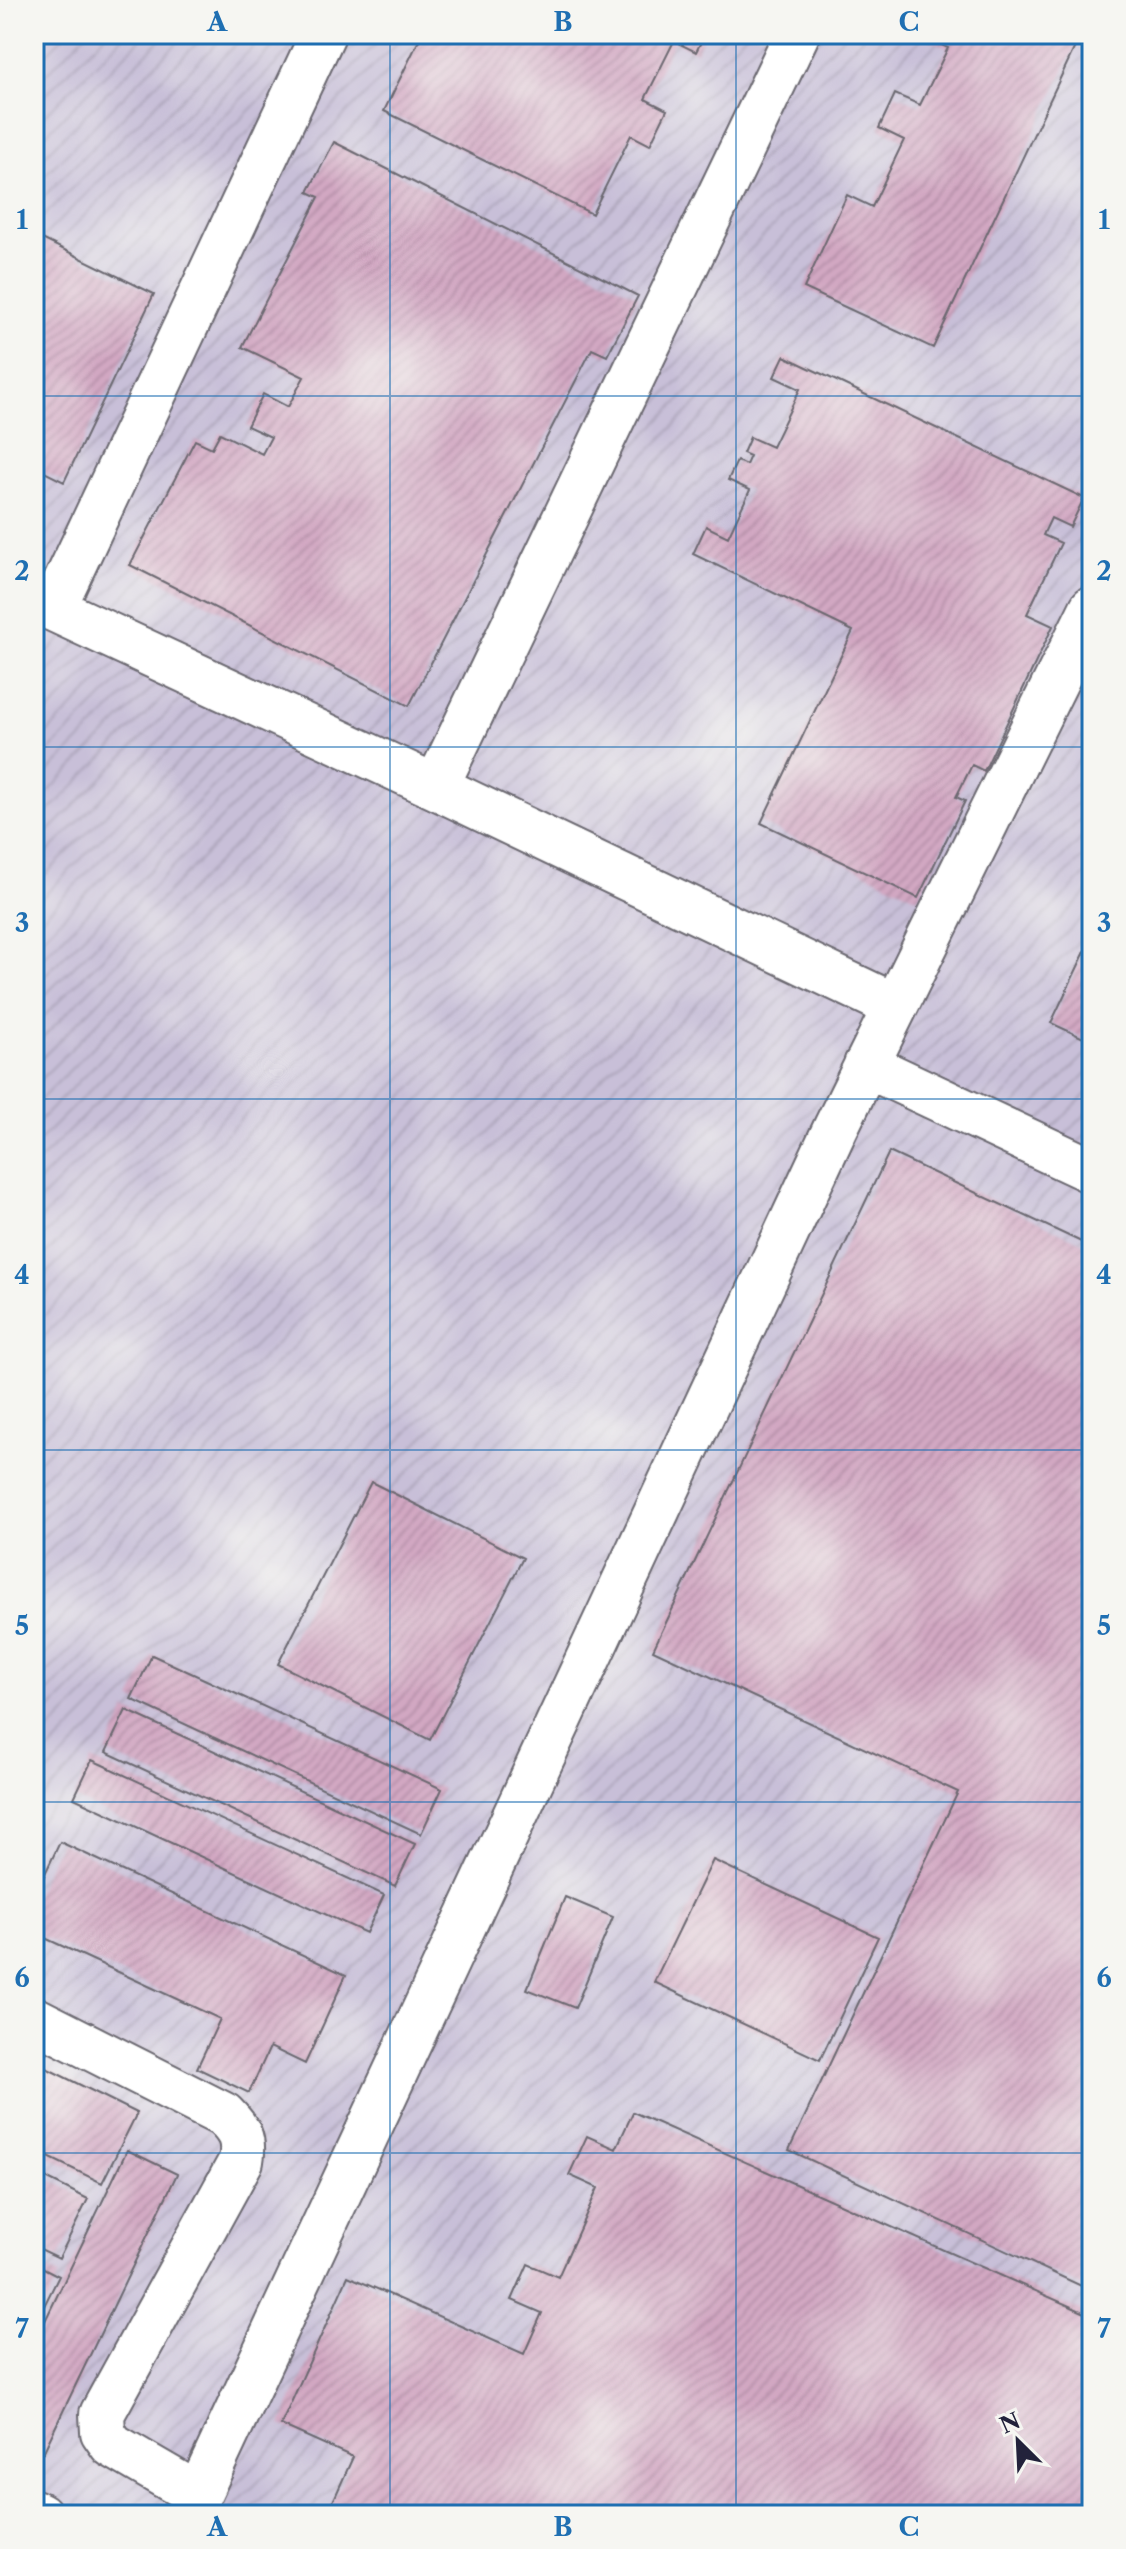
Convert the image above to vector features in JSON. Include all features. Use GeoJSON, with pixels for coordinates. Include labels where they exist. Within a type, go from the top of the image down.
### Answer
{"type":"FeatureCollection","features":[{"type":"Feature","properties":{"kind":"lane"},"geometry":{"type":"LineString","coordinates":[[323,34],[44,605],[436,787],[895,1006]]}},
{"type":"Feature","properties":{"kind":"lane"},"geometry":{"type":"LineString","coordinates":[[436,787],[797,34]]}},
{"type":"Feature","properties":{"kind":"lane"},"geometry":{"type":"LineString","coordinates":[[34,2019],[224,2115],[237,2128],[244,2143],[241,2161],[102,2414],[103,2432],[112,2445],[193,2505],[866,1065],[1092,608]]}},
{"type":"Feature","properties":{"kind":"lane"},"geometry":{"type":"LineString","coordinates":[[866,1065],[1092,1171]]}},
{"type":"Feature","properties":{"kind":"lane"},"geometry":{"type":"LineString","coordinates":[[34,2512],[40,2515]]}},
{"type":"Feature","properties":{"kind":"shaded area"},"geometry":{"type":"Polygon","coordinates":[[[34,34],[1092,34],[1092,2515],[34,2515],[34,34]]]}},
{"type":"Feature","properties":{"kind":"building"},"geometry":{"type":"Polygon","coordinates":[[[422,34],[705,34],[696,52],[674,41],[645,99],[667,110],[650,145],[631,135],[592,214],[384,111],[422,34]]]}},
{"type":"Feature","properties":{"kind":"building"},"geometry":{"type":"Polygon","coordinates":[[[918,34],[1081,34],[933,348],[804,288],[847,195],[872,207],[904,140],[879,128],[895,94],[920,105],[948,48],[918,34]]]}},
{"type":"Feature","properties":{"kind":"building"},"geometry":{"type":"Polygon","coordinates":[[[334,142],[638,296],[607,356],[592,349],[409,706],[130,565],[195,440],[212,448],[220,433],[262,454],[271,437],[247,426],[263,394],[288,407],[304,377],[242,347],[319,197],[308,192],[334,142]]]}},
{"type":"Feature","properties":{"kind":"building"},"geometry":{"type":"Polygon","coordinates":[[[34,235],[154,294],[64,482],[34,467],[34,235]]]}},
{"type":"Feature","properties":{"kind":"building"},"geometry":{"type":"Polygon","coordinates":[[[784,356],[1084,498],[1070,527],[1051,518],[1043,535],[1061,543],[1027,614],[1053,626],[984,771],[972,765],[956,797],[965,801],[918,898],[761,823],[853,631],[693,554],[706,526],[728,537],[750,490],[728,480],[737,461],[746,465],[750,456],[743,453],[750,437],[772,447],[800,389],[774,377],[784,356]]]}},
{"type":"Feature","properties":{"kind":"building"},"geometry":{"type":"Polygon","coordinates":[[[1092,937],[1092,1042],[1051,1023],[1092,937]]]}},
{"type":"Feature","properties":{"kind":"building"},"geometry":{"type":"Polygon","coordinates":[[[889,1152],[1092,1247],[1092,2291],[789,2150],[958,1792],[653,1650],[889,1152]]]}},
{"type":"Feature","properties":{"kind":"building"},"geometry":{"type":"Polygon","coordinates":[[[371,1482],[523,1558],[430,1740],[278,1664],[371,1482]]]}},
{"type":"Feature","properties":{"kind":"building"},"geometry":{"type":"Polygon","coordinates":[[[152,1655],[442,1789],[421,1834],[131,1699],[152,1655]]]}},
{"type":"Feature","properties":{"kind":"building"},"geometry":{"type":"Polygon","coordinates":[[[126,1710],[415,1844],[395,1886],[106,1752],[126,1710]]]}},
{"type":"Feature","properties":{"kind":"building"},"geometry":{"type":"Polygon","coordinates":[[[92,1760],[384,1895],[366,1933],[74,1798],[92,1760]]]}},
{"type":"Feature","properties":{"kind":"building"},"geometry":{"type":"Polygon","coordinates":[[[60,1842],[346,1975],[305,2064],[270,2047],[249,2093],[197,2068],[220,2019],[34,1933],[34,1897],[60,1842]]]}},
{"type":"Feature","properties":{"kind":"building"},"geometry":{"type":"Polygon","coordinates":[[[713,1860],[878,1937],[820,2060],[654,1982],[713,1860]]]}},
{"type":"Feature","properties":{"kind":"building"},"geometry":{"type":"Polygon","coordinates":[[[565,1897],[613,1917],[575,2008],[527,1989],[565,1897]]]}},
{"type":"Feature","properties":{"kind":"building"},"geometry":{"type":"Polygon","coordinates":[[[34,2062],[137,2113],[102,2183],[34,2150],[34,2062]]]}},
{"type":"Feature","properties":{"kind":"building"},"geometry":{"type":"Polygon","coordinates":[[[633,2112],[1092,2316],[1092,2515],[327,2515],[353,2457],[281,2425],[348,2276],[524,2354],[542,2313],[512,2300],[528,2264],[558,2277],[598,2188],[569,2175],[587,2136],[616,2149],[633,2112]]]}},
{"type":"Feature","properties":{"kind":"building"},"geometry":{"type":"Polygon","coordinates":[[[127,2150],[177,2174],[43,2453],[34,2448],[34,2344],[127,2150]]]}},
{"type":"Feature","properties":{"kind":"building"},"geometry":{"type":"Polygon","coordinates":[[[34,2172],[88,2199],[59,2258],[34,2246],[34,2172]]]}},
{"type":"Feature","properties":{"kind":"building"},"geometry":{"type":"Polygon","coordinates":[[[34,2263],[59,2276],[34,2326],[34,2263]]]}}]}
